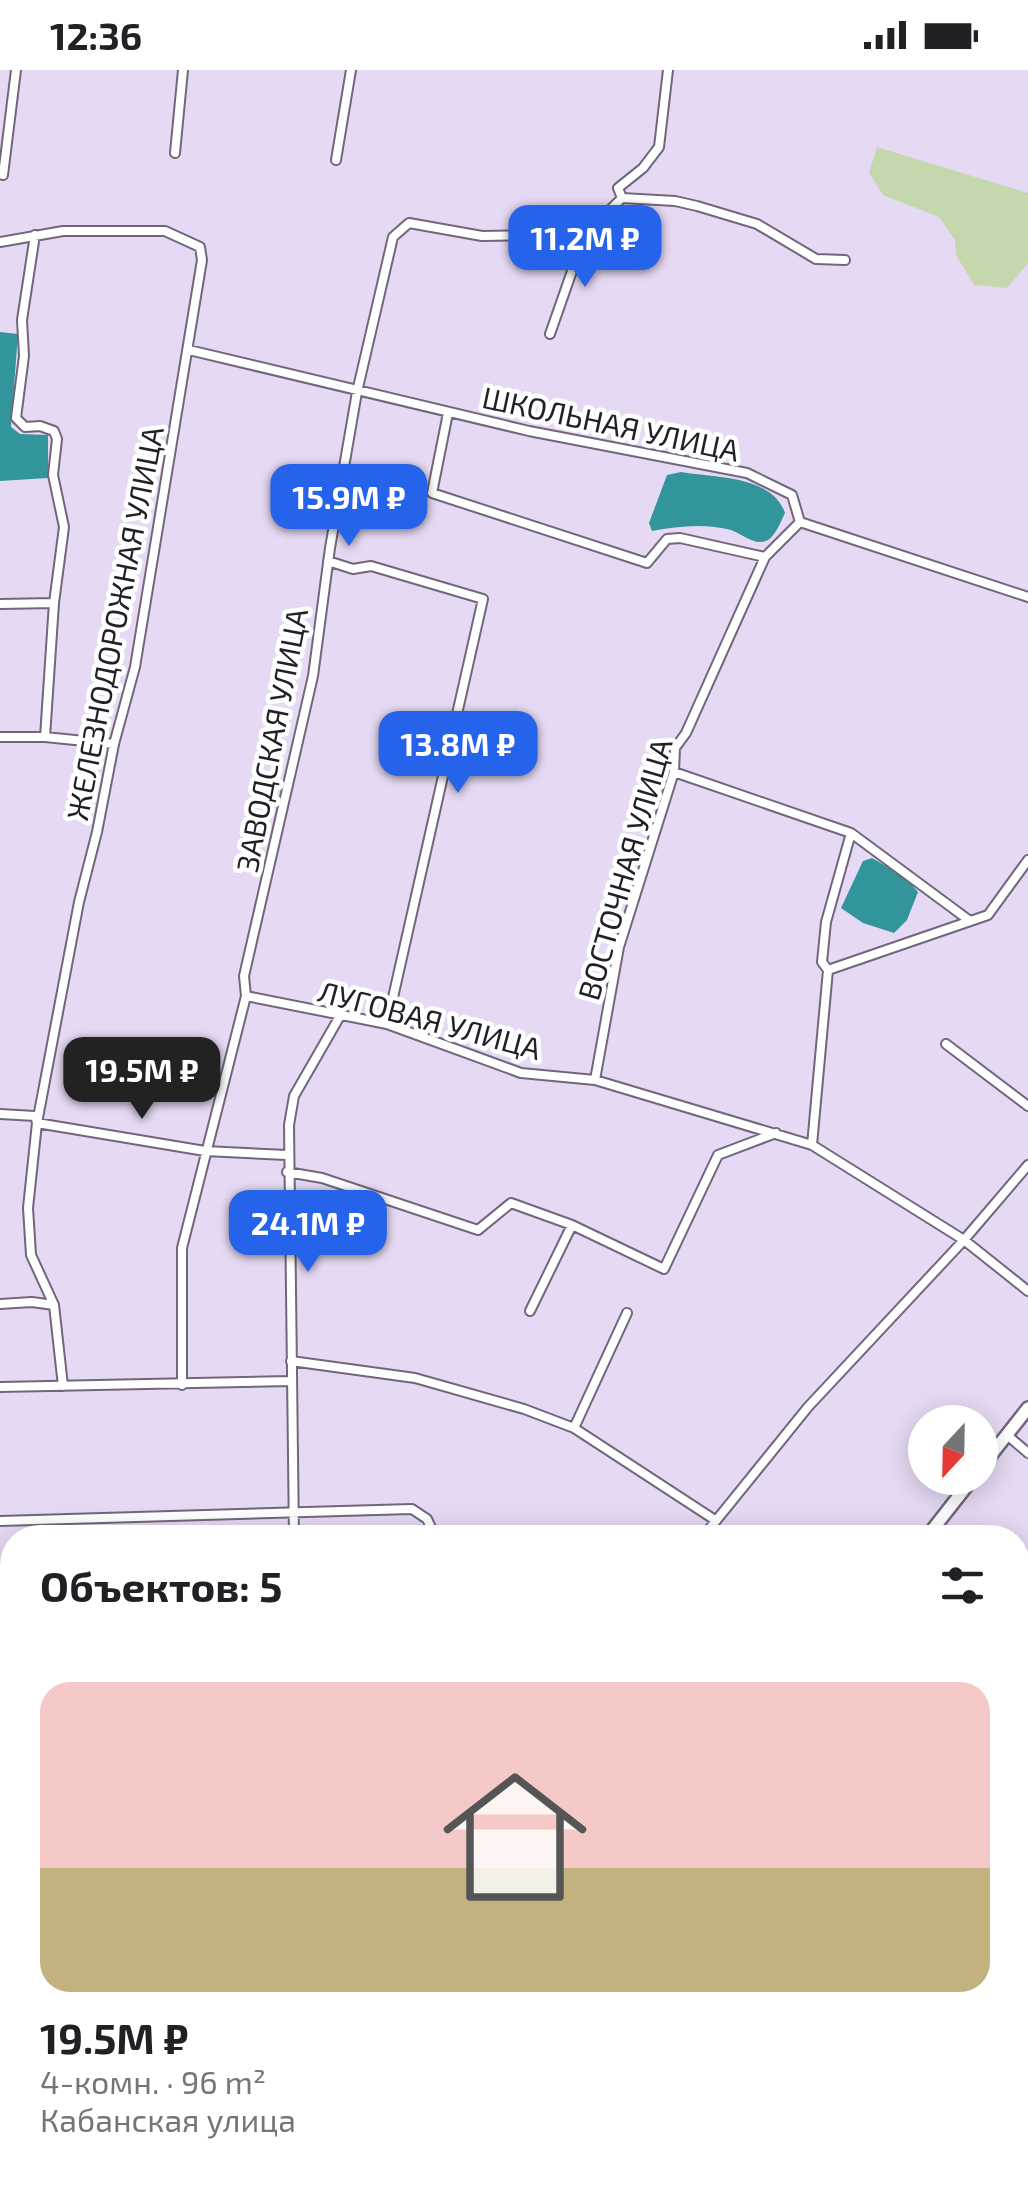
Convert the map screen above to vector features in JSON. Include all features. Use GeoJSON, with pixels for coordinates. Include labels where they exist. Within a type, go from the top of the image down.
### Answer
{"type":"FeatureCollection","features":[{"type":"Feature","properties":{"kind":"street"},"geometry":{"type":"LineString","coordinates":[[4,175],[16,70]]}},
{"type":"Feature","properties":{"kind":"street"},"geometry":{"type":"LineString","coordinates":[[175,153],[183,70]]}},
{"type":"Feature","properties":{"kind":"street"},"geometry":{"type":"LineString","coordinates":[[336,160],[351,70]]}},
{"type":"Feature","properties":{"kind":"street"},"geometry":{"type":"LineString","coordinates":[[622,198],[618,188],[644,168],[659,147],[668,70]]}},
{"type":"Feature","properties":{"kind":"street"},"geometry":{"type":"LineString","coordinates":[[550,334],[585,234],[622,198],[697,206],[757,224],[816,259],[845,260]]}},
{"type":"Feature","properties":{"kind":"street","name":"ЗАВОДСКАЯ УЛИЦА"},"geometry":{"type":"LineString","coordinates":[[182,1385],[182,1248],[246,996],[244,976],[313,676],[357,392],[393,238],[409,223],[482,236],[585,234]]}},
{"type":"Feature","properties":{"kind":"street","name":"ЖЕЛЕЗНОДОРОЖНАЯ УЛИЦА"},"geometry":{"type":"LineString","coordinates":[[35,235],[96,230],[165,231],[200,247],[202,260],[135,668],[78,902],[36,1122],[28,1208],[31,1255],[54,1305],[63,1386]]}},
{"type":"Feature","properties":{"kind":"street"},"geometry":{"type":"LineString","coordinates":[[0,242],[35,235],[22,320],[24,356],[16,418],[25,427],[40,426],[54,431],[57,440],[53,475],[64,527],[54,603],[45,737]]}},
{"type":"Feature","properties":{"kind":"street","name":"ШКОЛЬНАЯ УЛИЦА"},"geometry":{"type":"LineString","coordinates":[[189,350],[448,413],[747,474],[792,495],[800,522]]}},
{"type":"Feature","properties":{"kind":"street","name":"ШКОЛЬНАЯ УЛИЦА"},"geometry":{"type":"LineString","coordinates":[[448,413],[432,493],[646,562],[667,539],[680,538],[765,557]]}},
{"type":"Feature","properties":{"kind":"street"},"geometry":{"type":"LineString","coordinates":[[800,522],[1028,597]]}},
{"type":"Feature","properties":{"kind":"street","name":"ВОСТОЧНАЯ УЛИЦА"},"geometry":{"type":"LineString","coordinates":[[595,1080],[619,947],[674,772],[675,748],[686,733],[765,557],[800,522]]}},
{"type":"Feature","properties":{"kind":"street"},"geometry":{"type":"LineString","coordinates":[[328,562],[352,569],[371,566],[483,599],[387,1024]]}},
{"type":"Feature","properties":{"kind":"street"},"geometry":{"type":"LineString","coordinates":[[0,604],[54,603]]}},
{"type":"Feature","properties":{"kind":"street"},"geometry":{"type":"LineString","coordinates":[[0,737],[114,744]]}},
{"type":"Feature","properties":{"kind":"street"},"geometry":{"type":"LineString","coordinates":[[674,772],[850,834],[970,920]]}},
{"type":"Feature","properties":{"kind":"street"},"geometry":{"type":"LineString","coordinates":[[812,1145],[828,970],[822,962],[826,922],[850,834]]}},
{"type":"Feature","properties":{"kind":"street"},"geometry":{"type":"LineString","coordinates":[[828,970],[988,914],[1028,860]]}},
{"type":"Feature","properties":{"kind":"street","name":"ЛУГОВАЯ УЛИЦА"},"geometry":{"type":"LineString","coordinates":[[246,996],[387,1024],[521,1072],[595,1080],[812,1145],[964,1240],[1028,1291]]}},
{"type":"Feature","properties":{"kind":"street"},"geometry":{"type":"LineString","coordinates":[[294,1525],[287,1154],[294,1096],[340,1016]]}},
{"type":"Feature","properties":{"kind":"street"},"geometry":{"type":"LineString","coordinates":[[946,1044],[1028,1106]]}},
{"type":"Feature","properties":{"kind":"street"},"geometry":{"type":"LineString","coordinates":[[0,1114],[34,1116],[36,1122],[205,1151],[287,1154]]}},
{"type":"Feature","properties":{"kind":"street"},"geometry":{"type":"LineString","coordinates":[[287,1172],[322,1178],[478,1230],[512,1203],[572,1225],[664,1270],[718,1155],[776,1134]]}},
{"type":"Feature","properties":{"kind":"street"},"geometry":{"type":"LineString","coordinates":[[711,1525],[808,1406],[964,1240],[1028,1165]]}},
{"type":"Feature","properties":{"kind":"street"},"geometry":{"type":"LineString","coordinates":[[530,1312],[572,1225]]}},
{"type":"Feature","properties":{"kind":"street"},"geometry":{"type":"LineString","coordinates":[[0,1304],[54,1305]]}},
{"type":"Feature","properties":{"kind":"street"},"geometry":{"type":"LineString","coordinates":[[574,1428],[627,1313]]}},
{"type":"Feature","properties":{"kind":"street"},"geometry":{"type":"LineString","coordinates":[[291,1360],[415,1378],[524,1409],[574,1428],[715,1520]]}},
{"type":"Feature","properties":{"kind":"street"},"geometry":{"type":"LineString","coordinates":[[0,1387],[290,1381]]}},
{"type":"Feature","properties":{"kind":"street"},"geometry":{"type":"LineString","coordinates":[[998,1446],[1028,1408]]}},
{"type":"Feature","properties":{"kind":"street"},"geometry":{"type":"LineString","coordinates":[[1007,1435],[1028,1453]]}},
{"type":"Feature","properties":{"kind":"street"},"geometry":{"type":"LineString","coordinates":[[936,1525],[960,1495]]}},
{"type":"Feature","properties":{"kind":"street"},"geometry":{"type":"LineString","coordinates":[[0,1521],[412,1509],[430,1525]]}},
{"type":"Feature","properties":{"kind":"shaded area"},"geometry":{"type":"Polygon","coordinates":[[[877,147],[1028,193],[1028,263],[1007,288],[974,285],[956,255],[955,240],[939,217],[883,195],[869,173],[877,147]]]}},
{"type":"Feature","properties":{"kind":"shaded area"},"geometry":{"type":"Polygon","coordinates":[[[0,332],[18,334],[11,427],[20,434],[48,435],[48,478],[0,481],[0,332]]]}},
{"type":"Feature","properties":{"kind":"shaded area"},"geometry":{"type":"Polygon","coordinates":[[[681,472],[741,481],[768,491],[785,513],[776,531],[768,540],[758,542],[712,526],[652,531],[649,523],[667,475],[681,472]]]}},
{"type":"Feature","properties":{"kind":"shaded area"},"geometry":{"type":"Polygon","coordinates":[[[872,858],[905,877],[918,892],[907,920],[894,933],[863,923],[841,908],[863,861],[872,858]]]}}]}
